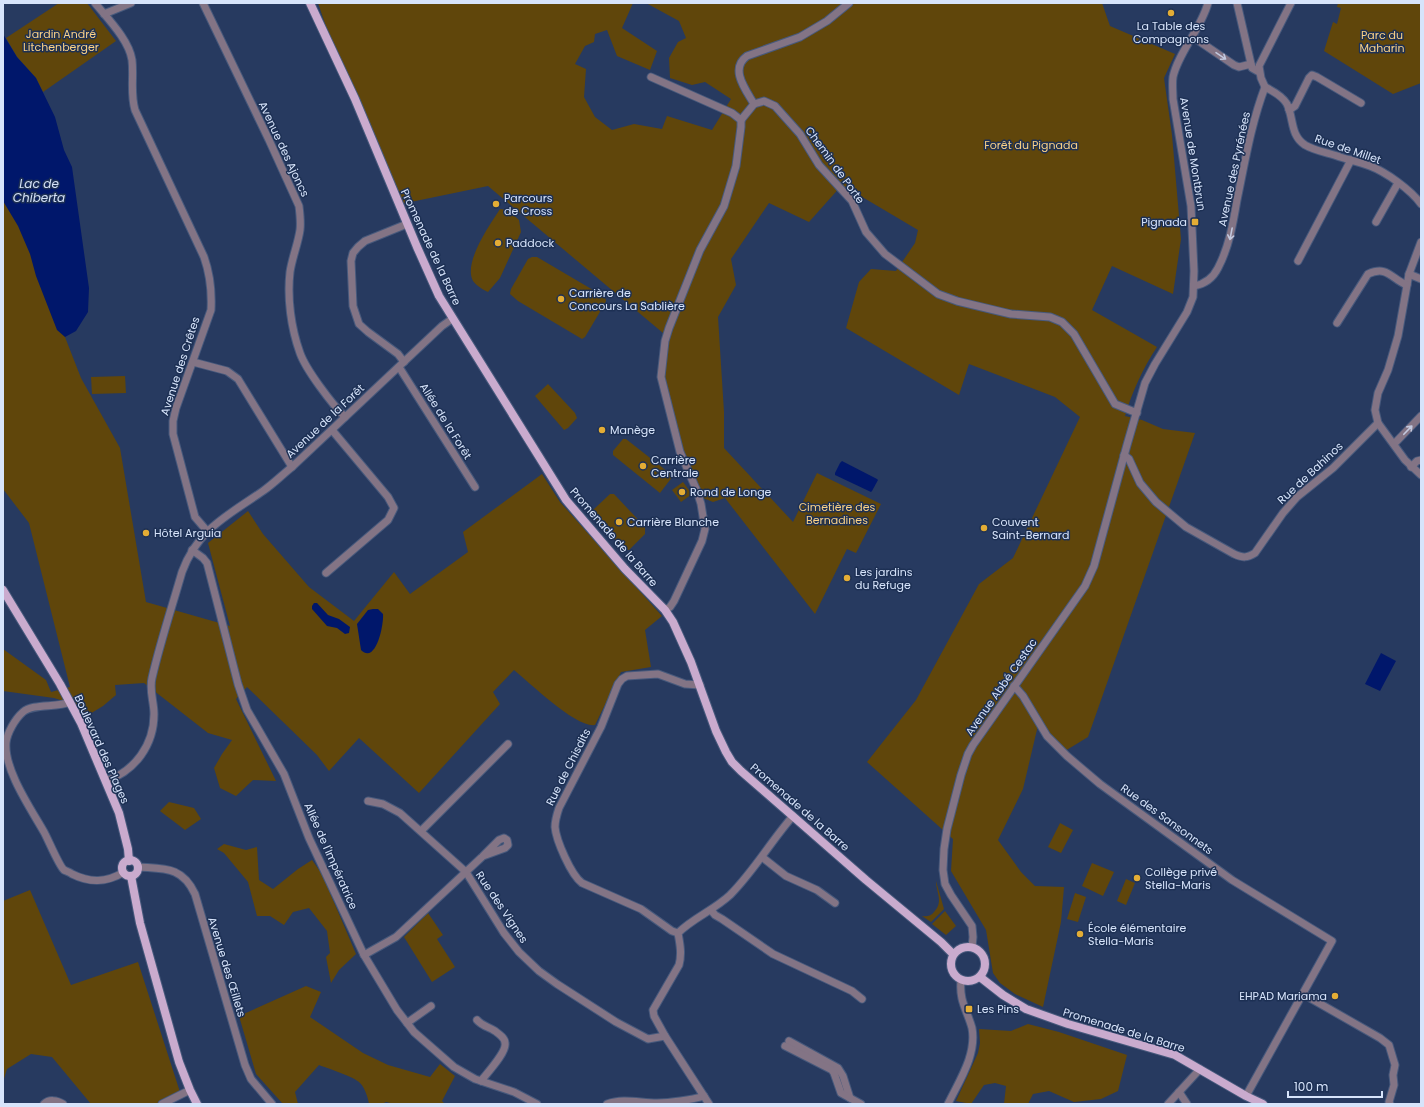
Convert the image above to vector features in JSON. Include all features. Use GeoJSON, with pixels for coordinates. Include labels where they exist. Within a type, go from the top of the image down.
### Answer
{"type":"FeatureCollection","features":[{"type":"Feature","properties":{"kind":"main road","name":"Promenade de la Barre"},"geometry":{"type":"LineString","coordinates":[[310,3],[355,99],[439,296],[566,500],[625,569],[665,610],[673,622],[700,685],[716,731],[732,762],[953,954]]}},
{"type":"Feature","properties":{"kind":"main road","name":"Boulevard des Plages"},"geometry":{"type":"LineString","coordinates":[[3,590],[70,702],[93,750],[119,813],[128,849],[129,861]]}},
{"type":"Feature","properties":{"kind":"main road"},"geometry":{"type":"LineString","coordinates":[[128,874],[136,873],[138,867],[135,862],[129,861],[123,866],[128,874],[140,923],[180,1062],[190,1090],[197,1104]]}},
{"type":"Feature","properties":{"kind":"main road"},"geometry":{"type":"LineString","coordinates":[[972,947],[981,952],[985,962],[983,973],[980,977],[971,981],[961,981],[953,974],[951,969],[950,964],[953,954],[961,948],[972,947]]}},
{"type":"Feature","properties":{"kind":"main road","name":"Promenade de la Barre"},"geometry":{"type":"LineString","coordinates":[[980,977],[1003,995],[1035,1013],[1168,1053],[1263,1104]]}},
{"type":"Feature","properties":{"kind":"street","name":"Avenue des Crêtes"},"geometry":{"type":"LineString","coordinates":[[95,3],[128,48],[132,60],[131,93],[135,110],[204,257],[210,274],[212,299],[211,310],[176,408],[173,421],[173,434],[195,517],[207,530]]}},
{"type":"Feature","properties":{"kind":"street"},"geometry":{"type":"LineString","coordinates":[[104,14],[132,3]]}},
{"type":"Feature","properties":{"kind":"street","name":"Avenue des Ajoncs"},"geometry":{"type":"LineString","coordinates":[[203,3],[299,206],[300,230],[290,272],[290,310],[293,329],[300,354],[311,374],[345,417]]}},
{"type":"Feature","properties":{"kind":"street"},"geometry":{"type":"LineString","coordinates":[[665,610],[670,607],[674,601],[702,541],[705,529],[697,490],[680,452],[661,377],[665,341],[700,250],[724,206],[736,166],[741,120],[754,104],[740,77],[738,68],[742,60],[747,56],[800,37],[827,21],[849,3]]}},
{"type":"Feature","properties":{"kind":"street","name":"Avenue de Montbrun"},"geometry":{"type":"LineString","coordinates":[[1127,445],[1150,373],[1187,312],[1193,298],[1194,286],[1191,206],[1172,85],[1176,67],[1203,18],[1208,3]]}},
{"type":"Feature","properties":{"kind":"street"},"geometry":{"type":"LineString","coordinates":[[1237,3],[1252,68],[1259,72]]}},
{"type":"Feature","properties":{"kind":"street"},"geometry":{"type":"LineString","coordinates":[[1266,87],[1259,72],[1259,66],[1292,3]]}},
{"type":"Feature","properties":{"kind":"street"},"geometry":{"type":"LineString","coordinates":[[1193,37],[1234,65],[1239,67],[1252,64]]}},
{"type":"Feature","properties":{"kind":"street"},"geometry":{"type":"LineString","coordinates":[[1289,110],[1295,106],[1312,75],[1317,76],[1361,103]]}},
{"type":"Feature","properties":{"kind":"street"},"geometry":{"type":"LineString","coordinates":[[651,77],[732,113],[741,120]]}},
{"type":"Feature","properties":{"kind":"street","name":"Avenue des Pyrénées"},"geometry":{"type":"LineString","coordinates":[[1194,286],[1208,281],[1218,269],[1229,242],[1253,126],[1266,87]]}},
{"type":"Feature","properties":{"kind":"street","name":"Rue de Millet"},"geometry":{"type":"LineString","coordinates":[[1266,87],[1274,92],[1286,104],[1289,110],[1293,129],[1300,142],[1314,149],[1370,166],[1398,183],[1421,204]]}},
{"type":"Feature","properties":{"kind":"street","name":"Chemin de Porte"},"geometry":{"type":"LineString","coordinates":[[754,104],[764,101],[775,106],[800,134],[819,165],[852,201],[866,232],[885,254],[938,294],[1011,314],[1050,317],[1062,322],[1074,334],[1115,404],[1137,413]]}},
{"type":"Feature","properties":{"kind":"street"},"geometry":{"type":"LineString","coordinates":[[1298,261],[1351,160]]}},
{"type":"Feature","properties":{"kind":"street"},"geometry":{"type":"LineString","coordinates":[[1376,222],[1398,183]]}},
{"type":"Feature","properties":{"kind":"street","name":"Allée de la Forêt"},"geometry":{"type":"LineString","coordinates":[[407,224],[365,241],[355,250],[351,261],[353,306],[360,324],[368,332],[398,354],[401,364],[475,487]]}},
{"type":"Feature","properties":{"kind":"street"},"geometry":{"type":"LineString","coordinates":[[1421,242],[1409,274],[1398,336],[1391,360],[1375,402],[1378,423],[1411,467],[1421,475]]}},
{"type":"Feature","properties":{"kind":"street"},"geometry":{"type":"LineString","coordinates":[[1337,323],[1368,274],[1374,271],[1384,271],[1407,285]]}},
{"type":"Feature","properties":{"kind":"street"},"geometry":{"type":"LineString","coordinates":[[1409,274],[1421,279]]}},
{"type":"Feature","properties":{"kind":"street","name":"Avenue de la Forêt"},"geometry":{"type":"LineString","coordinates":[[207,530],[271,485],[292,467],[442,326],[452,319]]}},
{"type":"Feature","properties":{"kind":"street"},"geometry":{"type":"LineString","coordinates":[[193,362],[227,371],[238,379],[292,467]]}},
{"type":"Feature","properties":{"kind":"street"},"geometry":{"type":"LineString","coordinates":[[1394,444],[1421,416]]}},
{"type":"Feature","properties":{"kind":"street","name":"Rue de Bahinos"},"geometry":{"type":"LineString","coordinates":[[1124,455],[1129,460],[1140,483],[1156,502],[1186,527],[1234,554],[1242,558],[1248,558],[1255,553],[1284,513],[1298,497],[1333,468],[1378,423]]}},
{"type":"Feature","properties":{"kind":"street"},"geometry":{"type":"LineString","coordinates":[[326,573],[388,520],[394,508],[388,497],[332,430]]}},
{"type":"Feature","properties":{"kind":"street","name":"Avenue Abbé Cestac"},"geometry":{"type":"LineString","coordinates":[[972,947],[972,926],[945,884],[943,870],[947,829],[968,754],[1085,586],[1094,566],[1127,445]]}},
{"type":"Feature","properties":{"kind":"street"},"geometry":{"type":"LineString","coordinates":[[1411,467],[1417,461],[1421,460]]}},
{"type":"Feature","properties":{"kind":"street"},"geometry":{"type":"LineString","coordinates":[[106,781],[116,778],[128,770],[138,760],[151,737],[154,713],[151,680],[182,572],[192,550],[207,530]]}},
{"type":"Feature","properties":{"kind":"street","name":"Allée de l'Impératrice"},"geometry":{"type":"LineString","coordinates":[[192,550],[207,563],[238,684],[247,710],[284,774],[309,838],[364,955],[397,1010],[414,1032],[464,1074],[514,1092],[536,1104]]}},
{"type":"Feature","properties":{"kind":"street","name":"Rue de Chisdits"},"geometry":{"type":"LineString","coordinates":[[678,933],[672,931],[641,909],[576,879],[571,872],[557,836],[555,821],[559,808],[601,727],[618,684],[622,679],[627,676],[658,674],[686,684],[700,685]]}},
{"type":"Feature","properties":{"kind":"street","name":"Rue des Sansonnets"},"geometry":{"type":"LineString","coordinates":[[1014,686],[1023,696],[1047,736],[1067,756],[1100,784],[1232,880],[1332,941],[1303,994]]}},
{"type":"Feature","properties":{"kind":"street"},"geometry":{"type":"LineString","coordinates":[[70,702],[63,705],[30,708],[24,710],[12,728],[6,742],[12,771],[19,788],[63,869],[82,879],[90,880],[107,879],[128,874]]}},
{"type":"Feature","properties":{"kind":"street"},"geometry":{"type":"LineString","coordinates":[[422,831],[508,744]]}},
{"type":"Feature","properties":{"kind":"street","name":"Rue des Vignes"},"geometry":{"type":"LineString","coordinates":[[368,801],[383,804],[400,813],[422,831],[466,872],[504,933],[519,952],[539,971],[616,1022],[648,1039],[665,1036]]}},
{"type":"Feature","properties":{"kind":"street"},"geometry":{"type":"LineString","coordinates":[[709,1104],[665,1036],[654,1016],[653,1010],[656,1002],[679,965],[681,958],[678,933],[711,910],[730,894],[762,857],[794,816]]}},
{"type":"Feature","properties":{"kind":"street"},"geometry":{"type":"LineString","coordinates":[[364,955],[396,937],[483,856]]}},
{"type":"Feature","properties":{"kind":"street"},"geometry":{"type":"LineString","coordinates":[[762,857],[786,876],[817,890],[835,902]]}},
{"type":"Feature","properties":{"kind":"street","name":"Avenue des Œillets"},"geometry":{"type":"LineString","coordinates":[[138,867],[162,868],[180,875],[190,884],[195,894],[245,1065],[251,1079],[272,1104]]}},
{"type":"Feature","properties":{"kind":"street"},"geometry":{"type":"LineString","coordinates":[[711,910],[715,915],[773,954],[852,991],[862,999]]}},
{"type":"Feature","properties":{"kind":"street"},"geometry":{"type":"LineString","coordinates":[[948,1104],[972,1053],[973,1046],[971,1028],[960,992],[961,981]]}},
{"type":"Feature","properties":{"kind":"street"},"geometry":{"type":"LineString","coordinates":[[1246,1096],[1303,994],[1380,1038],[1389,1045],[1395,1065],[1393,1075],[1394,1085],[1389,1098],[1390,1104]]}},
{"type":"Feature","properties":{"kind":"street"},"geometry":{"type":"LineString","coordinates":[[407,1023],[431,1006]]}},
{"type":"Feature","properties":{"kind":"street"},"geometry":{"type":"LineString","coordinates":[[477,1020],[501,1035],[506,1044],[503,1052],[481,1081]]}},
{"type":"Feature","properties":{"kind":"street"},"geometry":{"type":"LineString","coordinates":[[787,1044],[838,1068],[843,1076],[850,1098],[861,1104]]}},
{"type":"Feature","properties":{"kind":"street"},"geometry":{"type":"LineString","coordinates":[[1168,1104],[1200,1069]]}},
{"type":"Feature","properties":{"kind":"street"},"geometry":{"type":"LineString","coordinates":[[162,1104],[190,1090]]}},
{"type":"Feature","properties":{"kind":"street"},"geometry":{"type":"LineString","coordinates":[[1179,1092],[1186,1104]]}},
{"type":"Feature","properties":{"kind":"street"},"geometry":{"type":"LineString","coordinates":[[606,1104],[616,1101],[658,1103],[693,1099],[704,1096]]}},
{"type":"Feature","properties":{"kind":"street"},"geometry":{"type":"LineString","coordinates":[[44,1104],[47,1101],[54,1100],[63,1104]]}},
{"type":"Feature","properties":{"kind":"green space","name":"Jardin André Litchenberger"},"geometry":{"type":"Polygon","coordinates":[[[59,3],[87,3],[116,41],[43,92],[36,78],[17,57],[6,38],[59,3]]]}},
{"type":"Feature","properties":{"kind":"green space","name":"Forêt du Pignada"},"geometry":{"type":"Polygon","coordinates":[[[318,3],[633,3],[622,28],[657,51],[650,70],[617,56],[607,30],[595,34],[594,42],[585,46],[575,64],[586,69],[584,97],[595,117],[612,130],[634,124],[662,129],[667,116],[712,130],[731,99],[705,82],[692,85],[670,78],[669,58],[678,42],[686,38],[679,21],[646,3],[1102,3],[1110,26],[1175,54],[1164,78],[1172,135],[1181,239],[1173,294],[1112,266],[1092,310],[1157,347],[1138,380],[1125,416],[1142,420],[1163,429],[1195,433],[1088,737],[1065,751],[1039,721],[1023,789],[998,840],[1021,872],[1035,886],[1064,887],[1061,922],[1043,1007],[1015,994],[1000,983],[993,973],[986,930],[951,871],[953,839],[867,762],[916,700],[979,584],[1013,558],[1080,417],[1055,397],[969,364],[959,395],[846,328],[859,282],[871,269],[896,271],[915,243],[918,230],[842,185],[809,222],[769,203],[731,259],[736,285],[718,317],[724,412],[724,448],[793,522],[817,473],[881,504],[856,553],[847,549],[815,614],[725,498],[713,502],[693,494],[657,375],[663,333],[488,186],[401,204],[344,79],[318,3]]]}},
{"type":"Feature","properties":{"kind":"green space","name":"Parc du Maharin"},"geometry":{"type":"Polygon","coordinates":[[[1338,3],[1421,3],[1421,83],[1393,94],[1324,51],[1333,22],[1337,24],[1341,8],[1337,7],[1338,3]]]}},
{"type":"Feature","properties":{"kind":"green space"},"geometry":{"type":"Polygon","coordinates":[[[3,40],[84,314],[65,337],[81,378],[120,448],[146,602],[230,626],[208,543],[248,511],[263,534],[309,587],[354,621],[394,572],[410,594],[468,552],[463,532],[542,474],[560,502],[662,616],[645,630],[651,667],[621,672],[595,725],[577,720],[553,704],[514,670],[493,692],[500,704],[419,793],[359,738],[329,771],[317,755],[247,687],[236,699],[276,781],[253,780],[236,796],[220,788],[214,768],[232,740],[208,733],[144,683],[115,685],[116,695],[103,706],[85,717],[76,705],[54,698],[3,691],[3,649],[46,680],[51,692],[70,687],[29,523],[3,489],[3,40]]]}},
{"type":"Feature","properties":{"kind":"green space","name":"Paddock"},"geometry":{"type":"Polygon","coordinates":[[[500,209],[508,210],[519,220],[521,232],[500,278],[488,292],[473,281],[471,273],[472,264],[484,234],[500,209]]]}},
{"type":"Feature","properties":{"kind":"green space","name":"Carrière de Concours La Sablière"},"geometry":{"type":"Polygon","coordinates":[[[537,257],[605,297],[606,301],[604,305],[585,337],[582,339],[518,301],[510,294],[511,289],[528,259],[537,257]]]}},
{"type":"Feature","properties":{"kind":"green space"},"geometry":{"type":"Polygon","coordinates":[[[125,376],[126,393],[92,394],[91,377],[125,376]]]}},
{"type":"Feature","properties":{"kind":"green space"},"geometry":{"type":"Polygon","coordinates":[[[548,384],[575,413],[577,418],[568,428],[564,430],[535,396],[548,384]]]}},
{"type":"Feature","properties":{"kind":"green space","name":"Carrière Centrale"},"geometry":{"type":"Polygon","coordinates":[[[623,439],[626,439],[673,476],[660,493],[613,455],[613,451],[623,439]]]}},
{"type":"Feature","properties":{"kind":"green space","name":"Rond de Longe"},"geometry":{"type":"Polygon","coordinates":[[[683,482],[692,494],[681,502],[672,490],[683,482]]]}},
{"type":"Feature","properties":{"kind":"green space","name":"Carrière Blanche"},"geometry":{"type":"Polygon","coordinates":[[[610,494],[614,494],[645,527],[645,534],[629,550],[624,549],[593,517],[593,510],[610,494]]]}},
{"type":"Feature","properties":{"kind":"green space"},"geometry":{"type":"Polygon","coordinates":[[[169,802],[194,808],[201,819],[185,830],[160,811],[169,802]]]}},
{"type":"Feature","properties":{"kind":"green space"},"geometry":{"type":"Polygon","coordinates":[[[1060,823],[1073,830],[1061,853],[1048,847],[1060,823]]]}},
{"type":"Feature","properties":{"kind":"green space"},"geometry":{"type":"Polygon","coordinates":[[[224,844],[246,850],[257,847],[259,880],[273,889],[312,860],[322,874],[356,954],[339,970],[331,983],[326,957],[330,953],[327,931],[309,908],[293,912],[284,925],[270,916],[257,916],[248,882],[224,853],[217,849],[224,844]]]}},
{"type":"Feature","properties":{"kind":"green space"},"geometry":{"type":"Polygon","coordinates":[[[1092,863],[1114,872],[1103,896],[1082,886],[1092,863]]]}},
{"type":"Feature","properties":{"kind":"green space"},"geometry":{"type":"Polygon","coordinates":[[[1126,879],[1135,883],[1126,905],[1117,901],[1126,879]]]}},
{"type":"Feature","properties":{"kind":"green space"},"geometry":{"type":"Polygon","coordinates":[[[936,881],[944,909],[931,922],[922,916],[932,914],[939,904],[936,881]]]}},
{"type":"Feature","properties":{"kind":"green space"},"geometry":{"type":"Polygon","coordinates":[[[30,890],[71,985],[138,962],[180,1092],[160,1100],[157,1104],[91,1104],[52,1057],[31,1054],[7,1069],[3,1082],[3,901],[30,890]]]}},
{"type":"Feature","properties":{"kind":"green space"},"geometry":{"type":"Polygon","coordinates":[[[1075,893],[1086,897],[1078,922],[1067,919],[1075,893]]]}},
{"type":"Feature","properties":{"kind":"green space"},"geometry":{"type":"Polygon","coordinates":[[[945,911],[956,926],[946,935],[932,924],[945,911]]]}},
{"type":"Feature","properties":{"kind":"green space"},"geometry":{"type":"Polygon","coordinates":[[[428,913],[443,935],[437,939],[455,967],[432,982],[404,937],[428,913]]]}},
{"type":"Feature","properties":{"kind":"green space"},"geometry":{"type":"Polygon","coordinates":[[[306,986],[321,992],[310,1017],[363,1053],[388,1065],[430,1077],[440,1064],[455,1076],[442,1101],[445,1104],[395,1104],[386,1102],[382,1104],[369,1104],[365,1090],[357,1081],[347,1075],[319,1065],[295,1092],[298,1104],[283,1104],[256,1074],[239,1016],[306,986]]]}},
{"type":"Feature","properties":{"kind":"green space"},"geometry":{"type":"Polygon","coordinates":[[[1028,1024],[1059,1032],[1127,1055],[1118,1091],[1101,1099],[1074,1102],[1049,1091],[1033,1094],[1028,1104],[1004,1104],[1006,1086],[995,1083],[984,1085],[971,1104],[956,1101],[978,1053],[980,1043],[979,1029],[1011,1031],[1028,1024]]]}},
{"type":"Feature","properties":{"kind":"water","name":"Lac de Chiberta"},"geometry":{"type":"Polygon","coordinates":[[[3,34],[17,57],[36,78],[55,117],[64,150],[72,167],[89,288],[88,312],[76,331],[65,337],[57,330],[36,276],[30,254],[18,226],[3,201],[3,34]]]}},
{"type":"Feature","properties":{"kind":"water"},"geometry":{"type":"Polygon","coordinates":[[[842,461],[878,480],[871,492],[835,475],[842,461]]]}},
{"type":"Feature","properties":{"kind":"water"},"geometry":{"type":"Polygon","coordinates":[[[314,603],[317,603],[328,615],[339,619],[350,627],[349,633],[345,634],[337,628],[327,626],[312,609],[314,603]]]}},
{"type":"Feature","properties":{"kind":"water"},"geometry":{"type":"Polygon","coordinates":[[[378,609],[383,614],[382,626],[375,648],[371,652],[366,653],[361,650],[357,624],[368,610],[378,609]]]}},
{"type":"Feature","properties":{"kind":"water"},"geometry":{"type":"Polygon","coordinates":[[[1381,653],[1396,661],[1380,691],[1365,684],[1381,653]]]}},
{"type":"Feature","properties":{"kind":"place","name":"La Table des Compagnons"},"geometry":{"type":"Point","coordinates":[1171,13]}},
{"type":"Feature","properties":{"kind":"place","name":"Parcours de Cross"},"geometry":{"type":"Point","coordinates":[496,204]}},
{"type":"Feature","properties":{"kind":"place","name":"Pignada"},"geometry":{"type":"Point","coordinates":[1195,222]}},
{"type":"Feature","properties":{"kind":"place","name":"Paddock"},"geometry":{"type":"Point","coordinates":[498,243]}},
{"type":"Feature","properties":{"kind":"place","name":"Carrière de Concours La Sablière"},"geometry":{"type":"Point","coordinates":[561,299]}},
{"type":"Feature","properties":{"kind":"place","name":"Manège"},"geometry":{"type":"Point","coordinates":[602,430]}},
{"type":"Feature","properties":{"kind":"place","name":"Carrière Centrale"},"geometry":{"type":"Point","coordinates":[643,466]}},
{"type":"Feature","properties":{"kind":"place","name":"Rond de Longe"},"geometry":{"type":"Point","coordinates":[682,492]}},
{"type":"Feature","properties":{"kind":"place","name":"Carrière Blanche"},"geometry":{"type":"Point","coordinates":[619,522]}},
{"type":"Feature","properties":{"kind":"place","name":"Couvent Saint-Bernard"},"geometry":{"type":"Point","coordinates":[984,528]}},
{"type":"Feature","properties":{"kind":"place","name":"Hôtel Arguia"},"geometry":{"type":"Point","coordinates":[146,533]}},
{"type":"Feature","properties":{"kind":"place","name":"Les jardins du Refuge"},"geometry":{"type":"Point","coordinates":[847,578]}},
{"type":"Feature","properties":{"kind":"place","name":"Collège privé Stella-Maris"},"geometry":{"type":"Point","coordinates":[1137,878]}},
{"type":"Feature","properties":{"kind":"place","name":"École élémentaire Stella-Maris"},"geometry":{"type":"Point","coordinates":[1080,934]}},
{"type":"Feature","properties":{"kind":"place","name":"EHPAD Mariama"},"geometry":{"type":"Point","coordinates":[1335,996]}},
{"type":"Feature","properties":{"kind":"place","name":"Les Pins"},"geometry":{"type":"Point","coordinates":[969,1009]}},
{"type":"Feature","properties":{"kind":"park label","name":"Cimetière des Bernadines"},"geometry":{"type":"Point","coordinates":[837,513]}}]}
